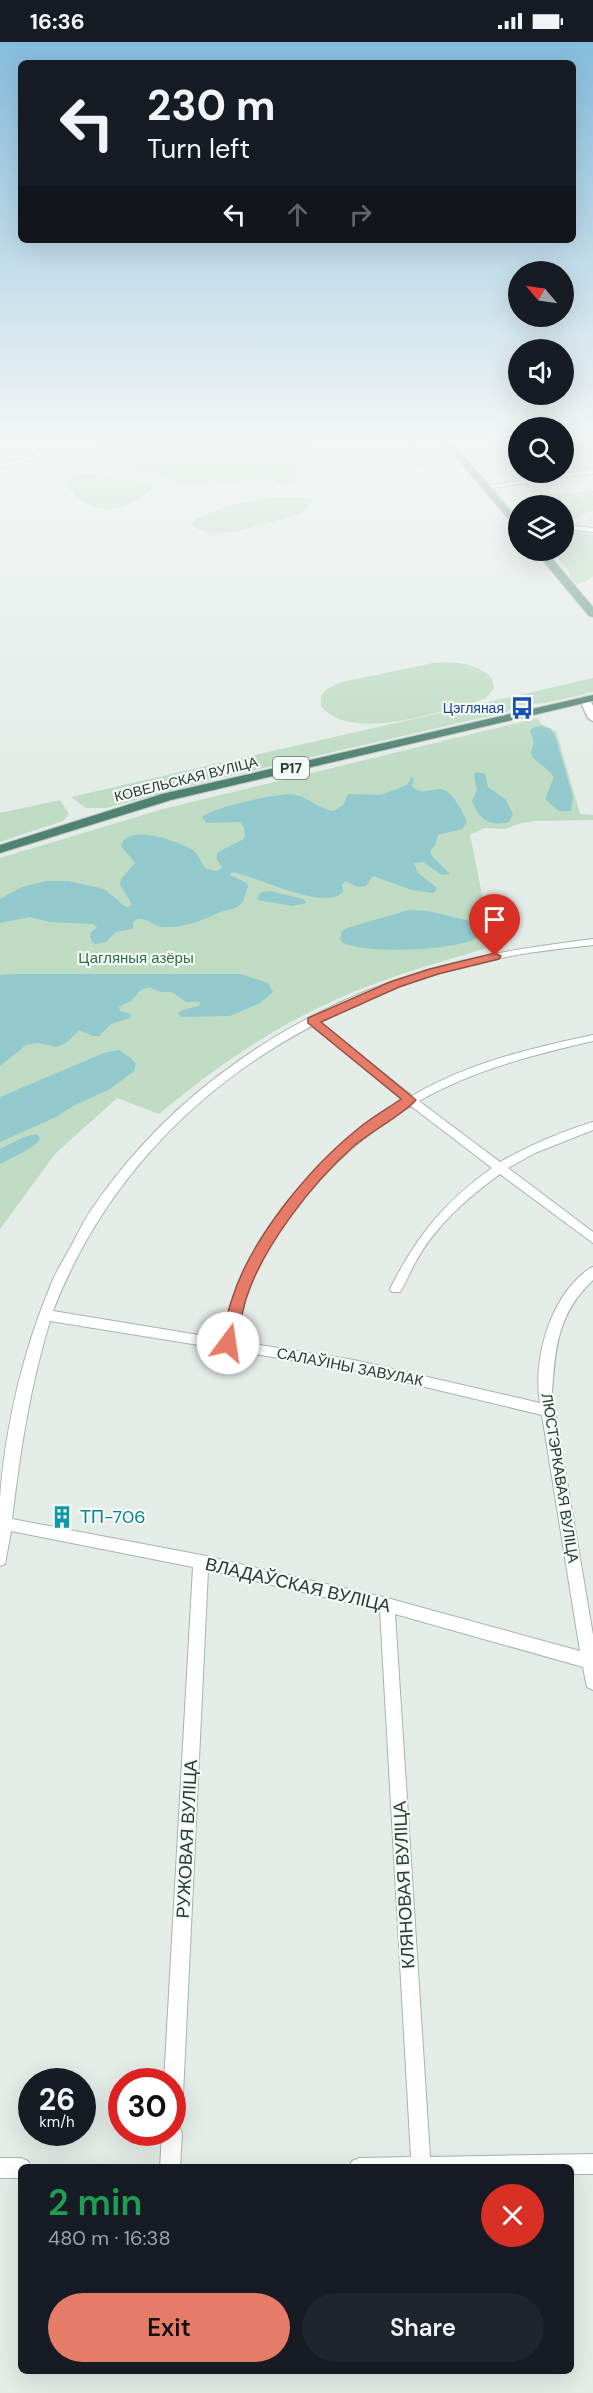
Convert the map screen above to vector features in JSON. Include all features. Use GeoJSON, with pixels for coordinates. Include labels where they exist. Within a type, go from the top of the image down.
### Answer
{"type":"FeatureCollection","features":[{"type":"Feature","properties":{"kind":"highway","name":"КОВЕЛЬСКАЯ ВУЛІЦА"},"geometry":{"type":"LineString","coordinates":[[0,849],[123,810],[196,790],[589,699]]}},
{"type":"Feature","properties":{"kind":"main road"},"geometry":{"type":"LineString","coordinates":[[548,561],[593,614]]}},
{"type":"Feature","properties":{"kind":"street"},"geometry":{"type":"LineString","coordinates":[[589,699],[593,718]]}},
{"type":"Feature","properties":{"kind":"street"},"geometry":{"type":"LineString","coordinates":[[0,1559],[2,1524],[17,1418],[45,1315],[57,1284],[79,1240],[118,1180],[149,1143],[210,1084],[271,1042],[377,991],[434,971],[495,956],[593,942]]}},
{"type":"Feature","properties":{"kind":"street"},"geometry":{"type":"LineString","coordinates":[[312,1021],[409,1100],[593,1238]]}},
{"type":"Feature","properties":{"kind":"street"},"geometry":{"type":"LineString","coordinates":[[228,1343],[240,1297],[261,1251],[279,1221],[337,1154],[365,1129],[409,1100],[472,1072],[532,1050],[593,1038]]}},
{"type":"Feature","properties":{"kind":"street"},"geometry":{"type":"LineString","coordinates":[[396,1289],[406,1262],[449,1206],[500,1167],[548,1142],[593,1126]]}},
{"type":"Feature","properties":{"kind":"street","name":"ЛЮСТЭРКАВАЯ ВУЛІЦА"},"geometry":{"type":"LineString","coordinates":[[593,1272],[565,1303],[554,1323],[548,1348],[546,1410],[566,1515],[593,1682]]}},
{"type":"Feature","properties":{"kind":"street","name":"САЛАЎІНЫ ЗАВУЛАК"},"geometry":{"type":"LineString","coordinates":[[45,1315],[354,1365],[546,1410]]}},
{"type":"Feature","properties":{"kind":"street","name":"ВЛАДАЎСКАЯ ВУЛІЦА"},"geometry":{"type":"LineString","coordinates":[[2,1524],[201,1562],[387,1605],[591,1662]]}},
{"type":"Feature","properties":{"kind":"street","name":"РУЖОВАЯ ВУЛІЦА"},"geometry":{"type":"LineString","coordinates":[[175,2068],[201,1562]]}},
{"type":"Feature","properties":{"kind":"street","name":"КЛЯНОВАЯ ВУЛІЦА"},"geometry":{"type":"LineString","coordinates":[[387,1605],[421,2164]]}},
{"type":"Feature","properties":{"kind":"street"},"geometry":{"type":"LineString","coordinates":[[170,2164],[171,2146]]}},
{"type":"Feature","properties":{"kind":"street"},"geometry":{"type":"LineString","coordinates":[[536,2164],[593,2163]]}},
{"type":"Feature","properties":{"kind":"street"},"geometry":{"type":"LineString","coordinates":[[0,2168],[18,2168]]}},
{"type":"Feature","properties":{"kind":"green space"},"geometry":{"type":"Polygon","coordinates":[[[574,547],[593,547],[593,576],[576,584],[570,580],[569,571],[560,561],[574,561],[574,547]]]}},
{"type":"Feature","properties":{"kind":"green space"},"geometry":{"type":"Polygon","coordinates":[[[449,662],[472,666],[492,678],[494,688],[486,698],[475,702],[395,722],[372,724],[352,722],[334,717],[321,706],[321,696],[327,689],[342,682],[433,663],[449,662]]]}},
{"type":"Feature","properties":{"kind":"green space"},"geometry":{"type":"Polygon","coordinates":[[[593,678],[593,692],[545,703],[521,705],[507,712],[220,778],[106,808],[86,808],[71,797],[593,678]]]}},
{"type":"Feature","properties":{"kind":"green space","name":"Цагляныя азёры"},"geometry":{"type":"Polygon","coordinates":[[[538,718],[541,724],[556,731],[580,814],[593,815],[593,820],[534,821],[506,829],[484,828],[470,835],[487,919],[501,928],[505,943],[398,975],[311,1011],[243,1051],[200,1081],[159,1114],[117,1098],[55,1154],[0,1229],[0,858],[163,809],[538,718]]]}},
{"type":"Feature","properties":{"kind":"green space"},"geometry":{"type":"Polygon","coordinates":[[[60,800],[69,814],[63,821],[0,842],[0,813],[60,800]]]}},
{"type":"Feature","properties":{"kind":"water"},"geometry":{"type":"Polygon","coordinates":[[[542,726],[550,729],[555,735],[573,797],[571,811],[559,811],[545,799],[554,777],[532,757],[531,751],[534,743],[530,730],[542,726]]]}},
{"type":"Feature","properties":{"kind":"water"},"geometry":{"type":"Polygon","coordinates":[[[476,772],[485,774],[488,787],[506,800],[513,814],[509,822],[490,822],[478,813],[472,801],[477,790],[474,775],[476,772]]]}},
{"type":"Feature","properties":{"kind":"water"},"geometry":{"type":"Polygon","coordinates":[[[412,777],[414,779],[412,786],[419,791],[440,789],[449,793],[460,807],[467,822],[462,829],[438,835],[430,851],[450,874],[442,875],[423,862],[414,863],[418,873],[436,887],[433,893],[412,890],[373,876],[366,886],[358,887],[345,881],[342,885],[343,892],[334,897],[321,898],[306,896],[232,872],[230,875],[247,883],[248,887],[241,904],[233,909],[185,925],[160,927],[138,919],[133,922],[133,929],[116,932],[106,942],[95,944],[91,941],[90,933],[97,927],[93,924],[50,922],[30,917],[0,923],[0,899],[22,887],[46,881],[68,881],[104,889],[126,907],[131,906],[120,885],[121,879],[135,863],[121,846],[125,839],[133,835],[166,839],[193,850],[207,869],[217,871],[222,867],[216,858],[218,852],[242,840],[245,836],[244,827],[240,822],[206,823],[202,817],[209,813],[247,801],[287,795],[300,796],[334,811],[343,805],[348,794],[381,795],[407,785],[412,777]]]}},
{"type":"Feature","properties":{"kind":"water"},"geometry":{"type":"Polygon","coordinates":[[[270,891],[303,899],[307,903],[293,906],[257,900],[261,892],[270,891]]]}},
{"type":"Feature","properties":{"kind":"water"},"geometry":{"type":"Polygon","coordinates":[[[409,910],[428,911],[474,922],[483,931],[481,936],[470,941],[412,950],[370,949],[342,942],[340,938],[342,931],[347,928],[409,910]]]}},
{"type":"Feature","properties":{"kind":"water"},"geometry":{"type":"Polygon","coordinates":[[[241,974],[268,983],[273,992],[260,1003],[230,1016],[181,1017],[178,1013],[199,1006],[200,1002],[186,1002],[172,992],[161,992],[149,987],[141,990],[131,1001],[119,1007],[120,1011],[131,1014],[130,1018],[111,1024],[99,1036],[79,1030],[67,1042],[57,1047],[37,1043],[26,1045],[0,1066],[0,975],[241,974]]]}},
{"type":"Feature","properties":{"kind":"water"},"geometry":{"type":"Polygon","coordinates":[[[119,1050],[136,1064],[134,1071],[110,1089],[0,1142],[0,1097],[104,1053],[119,1050]]]}},
{"type":"Feature","properties":{"kind":"water"},"geometry":{"type":"Polygon","coordinates":[[[36,1134],[40,1137],[38,1142],[0,1164],[0,1149],[24,1137],[36,1134]]]}},
{"type":"Feature","properties":{"kind":"place","name":"Цэгляная"},"geometry":{"type":"Point","coordinates":[522,708]}},
{"type":"Feature","properties":{"kind":"place","name":"ТП-706"},"geometry":{"type":"Point","coordinates":[62,1517]}},
{"type":"Feature","properties":{"kind":"route"},"geometry":{"type":"LineString","coordinates":[[228,1343],[240,1297],[261,1251],[279,1221],[337,1154],[365,1129],[409,1100],[312,1021],[377,991],[434,971],[495,956]]}}]}
